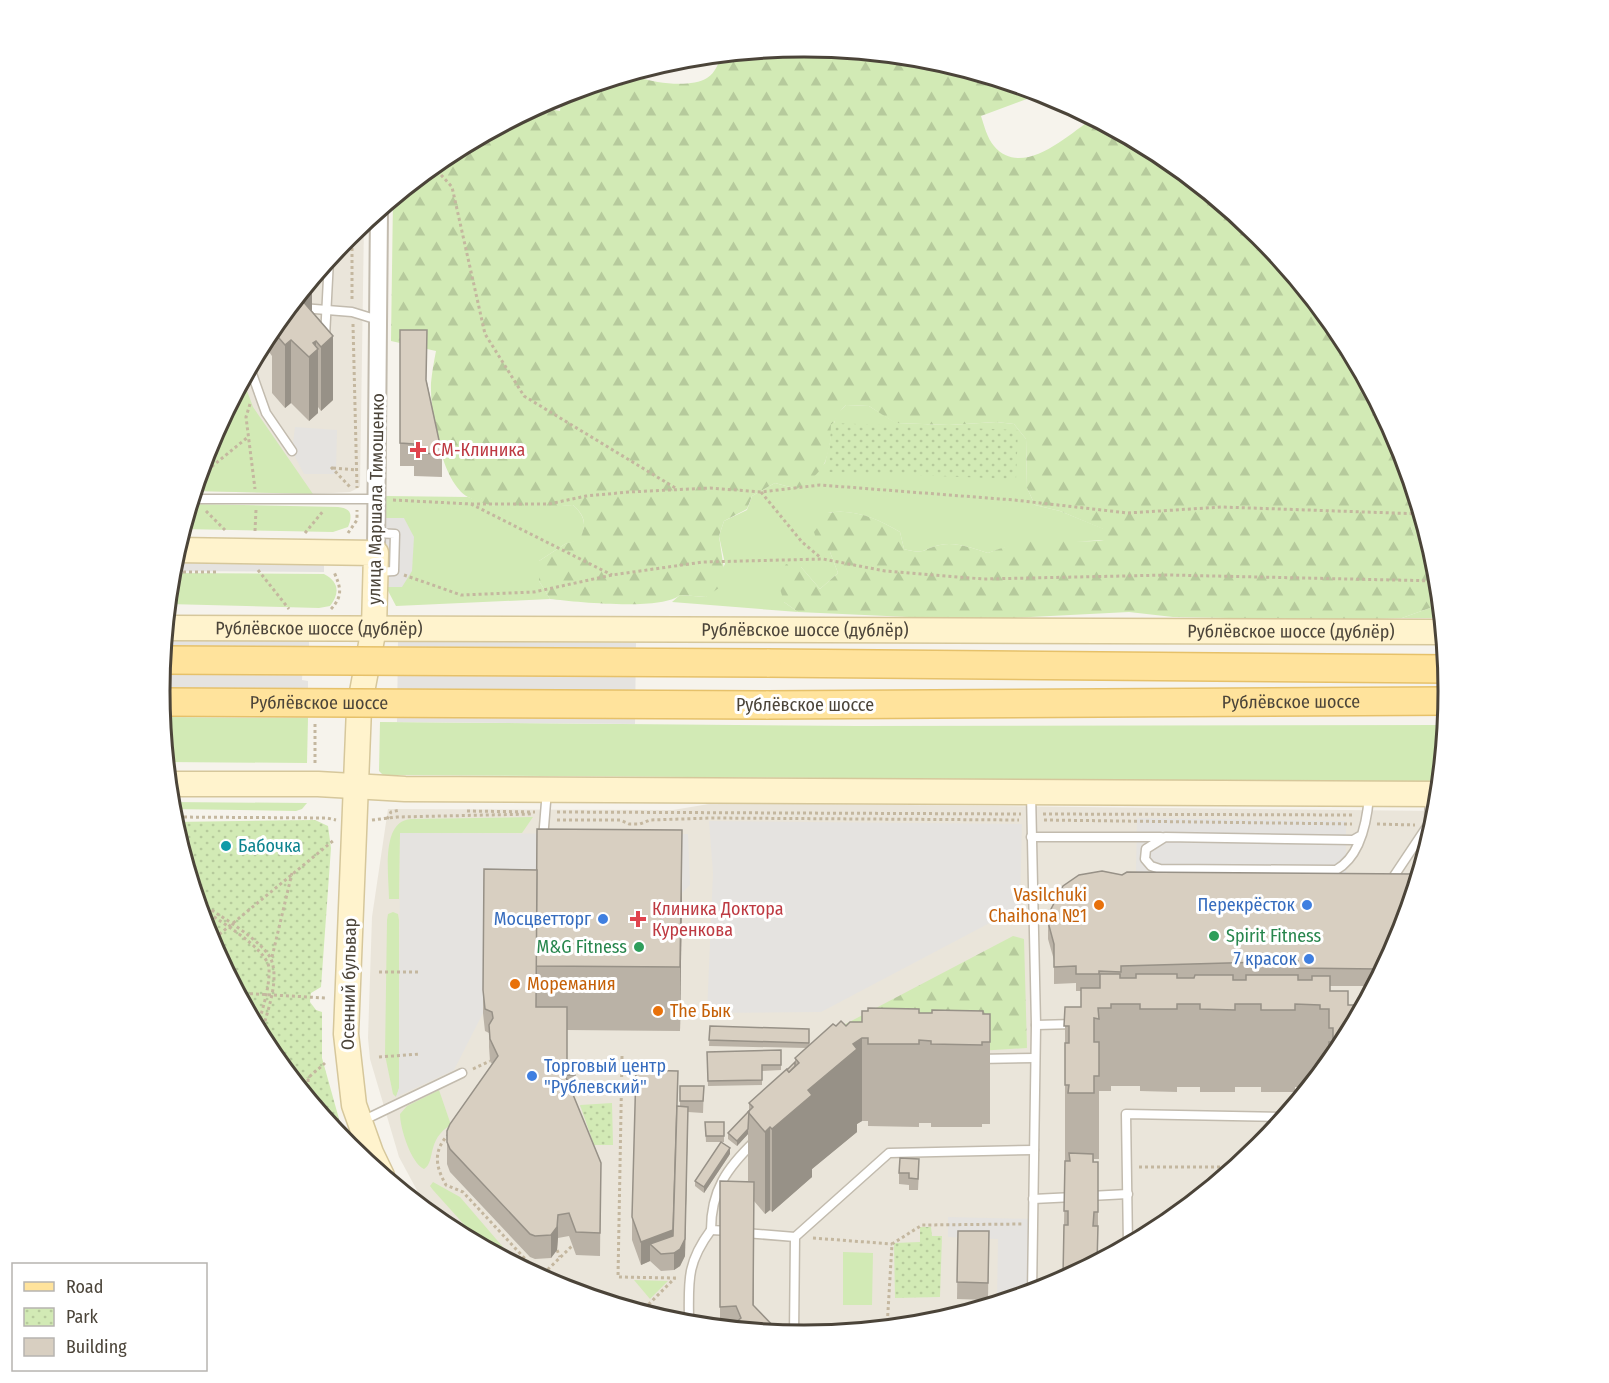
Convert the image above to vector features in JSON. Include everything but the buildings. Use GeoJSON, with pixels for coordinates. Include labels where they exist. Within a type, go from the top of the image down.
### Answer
{"type":"FeatureCollection","features":[{"type":"Feature","properties":{"kind":"main road"},"geometry":{"type":"LineString","coordinates":[[186,550],[380,557]]}},
{"type":"Feature","properties":{"kind":"main road","name":"улица Маршала Тимошенко"},"geometry":{"type":"LineString","coordinates":[[356,786],[359,708],[374,628],[380,557]]}},
{"type":"Feature","properties":{"kind":"main road","name":"Рублёвское шоссе (дублёр)"},"geometry":{"type":"LineString","coordinates":[[173,628],[1436,632]]}},
{"type":"Feature","properties":{"kind":"main road","name":"Рублёвское шоссе"},"geometry":{"type":"LineString","coordinates":[[171,660],[1438,669]]}},
{"type":"Feature","properties":{"kind":"main road","name":"Рублёвское шоссе"},"geometry":{"type":"LineString","coordinates":[[170,702],[766,705],[1439,700]]}},
{"type":"Feature","properties":{"kind":"main road"},"geometry":{"type":"LineString","coordinates":[[177,784],[547,790],[1031,809],[1367,811],[1430,795]]}},
{"type":"Feature","properties":{"kind":"main road","name":"Осенний бульвар"},"geometry":{"type":"LineString","coordinates":[[356,786],[346,1034],[351,1092],[359,1123],[374,1157]]}},
{"type":"Feature","properties":{"kind":"street","name":"улица Маршала Тимошенко"},"geometry":{"type":"LineString","coordinates":[[379,221],[376,499],[380,557]]}},
{"type":"Feature","properties":{"kind":"lane"},"geometry":{"type":"LineString","coordinates":[[324,351],[328,272]]}},
{"type":"Feature","properties":{"kind":"lane"},"geometry":{"type":"LineString","coordinates":[[299,308],[352,312],[378,320]]}},
{"type":"Feature","properties":{"kind":"lane"},"geometry":{"type":"LineString","coordinates":[[253,377],[266,413],[292,451]]}},
{"type":"Feature","properties":{"kind":"lane"},"geometry":{"type":"LineString","coordinates":[[201,499],[376,499]]}},
{"type":"Feature","properties":{"kind":"lane"},"geometry":{"type":"LineString","coordinates":[[303,670],[367,671]]}},
{"type":"Feature","properties":{"kind":"lane"},"geometry":{"type":"LineString","coordinates":[[359,708],[397,709]]}},
{"type":"Feature","properties":{"kind":"lane"},"geometry":{"type":"LineString","coordinates":[[543,845],[543,817],[546,812],[547,790]]}},
{"type":"Feature","properties":{"kind":"lane"},"geometry":{"type":"LineString","coordinates":[[1031,809],[1036,1025],[1032,1283]]}},
{"type":"Feature","properties":{"kind":"lane"},"geometry":{"type":"LineString","coordinates":[[1165,837],[1146,849],[1145,859],[1151,866],[1160,869],[1336,870],[1348,864],[1360,836],[1367,811]]}},
{"type":"Feature","properties":{"kind":"lane"},"geometry":{"type":"LineString","coordinates":[[1384,890],[1423,833]]}},
{"type":"Feature","properties":{"kind":"lane"},"geometry":{"type":"LineString","coordinates":[[1031,837],[1353,840],[1360,836]]}},
{"type":"Feature","properties":{"kind":"lane"},"geometry":{"type":"LineString","coordinates":[[1036,1025],[1083,1024]]}},
{"type":"Feature","properties":{"kind":"lane"},"geometry":{"type":"LineString","coordinates":[[965,1060],[1035,1058]]}},
{"type":"Feature","properties":{"kind":"lane"},"geometry":{"type":"LineString","coordinates":[[359,1123],[462,1073]]}},
{"type":"Feature","properties":{"kind":"lane"},"geometry":{"type":"LineString","coordinates":[[1128,1237],[1126,1114],[1275,1117]]}},
{"type":"Feature","properties":{"kind":"lane"},"geometry":{"type":"LineString","coordinates":[[689,1315],[691,1262],[696,1250],[711,1230],[711,1208],[718,1186],[741,1155],[764,1132]]}},
{"type":"Feature","properties":{"kind":"lane"},"geometry":{"type":"LineString","coordinates":[[711,1230],[795,1237],[889,1153],[1034,1150]]}},
{"type":"Feature","properties":{"kind":"lane"},"geometry":{"type":"LineString","coordinates":[[1033,1198],[1128,1194]]}},
{"type":"Feature","properties":{"kind":"lane"},"geometry":{"type":"LineString","coordinates":[[794,1326],[795,1237]]}},
{"type":"Feature","properties":{"kind":"path"},"geometry":{"type":"LineString","coordinates":[[439,173],[452,187],[485,334],[524,396],[678,489]]}},
{"type":"Feature","properties":{"kind":"path"},"geometry":{"type":"LineString","coordinates":[[352,247],[352,312],[357,471],[357,495],[331,467],[357,471]]}},
{"type":"Feature","properties":{"kind":"path"},"geometry":{"type":"LineString","coordinates":[[212,467],[248,437]]}},
{"type":"Feature","properties":{"kind":"path"},"geometry":{"type":"LineString","coordinates":[[376,499],[471,504],[549,504],[586,496],[678,489],[710,488],[761,492],[820,485],[991,498],[1128,513],[1222,507],[1413,514]]}},
{"type":"Feature","properties":{"kind":"path"},"geometry":{"type":"LineString","coordinates":[[761,492],[802,542],[823,559]]}},
{"type":"Feature","properties":{"kind":"path"},"geometry":{"type":"LineString","coordinates":[[343,536],[351,531],[357,520],[357,499]]}},
{"type":"Feature","properties":{"kind":"path"},"geometry":{"type":"LineString","coordinates":[[301,537],[315,524],[330,500]]}},
{"type":"Feature","properties":{"kind":"path"},"geometry":{"type":"LineString","coordinates":[[471,504],[612,575]]}},
{"type":"Feature","properties":{"kind":"path"},"geometry":{"type":"LineString","coordinates":[[199,505],[243,551],[290,611]]}},
{"type":"Feature","properties":{"kind":"path"},"geometry":{"type":"LineString","coordinates":[[380,557],[461,595],[534,592],[612,575],[703,562],[823,559],[885,571],[983,579],[1169,575],[1429,581]]}},
{"type":"Feature","properties":{"kind":"path"},"geometry":{"type":"LineString","coordinates":[[321,611],[332,609],[340,598],[341,587],[334,573],[334,562]]}},
{"type":"Feature","properties":{"kind":"path"},"geometry":{"type":"LineString","coordinates":[[315,717],[315,763]]}},
{"type":"Feature","properties":{"kind":"path"},"geometry":{"type":"LineString","coordinates":[[387,820],[397,817],[533,814],[552,819],[620,820],[629,824],[640,824],[650,820],[1031,809],[1367,811]]}},
{"type":"Feature","properties":{"kind":"path"},"geometry":{"type":"LineString","coordinates":[[699,813],[1031,809],[1367,811],[1425,824]]}},
{"type":"Feature","properties":{"kind":"path"},"geometry":{"type":"LineString","coordinates":[[183,817],[327,818]]}},
{"type":"Feature","properties":{"kind":"path"},"geometry":{"type":"LineString","coordinates":[[218,935],[331,841]]}},
{"type":"Feature","properties":{"kind":"path"},"geometry":{"type":"LineString","coordinates":[[263,1022],[271,959],[292,873]]}},
{"type":"Feature","properties":{"kind":"path"},"geometry":{"type":"LineString","coordinates":[[209,910],[259,950],[268,962],[269,974]]}},
{"type":"Feature","properties":{"kind":"path"},"geometry":{"type":"LineString","coordinates":[[211,915],[265,950],[271,959],[274,971],[261,1018]]}},
{"type":"Feature","properties":{"kind":"path"},"geometry":{"type":"LineString","coordinates":[[379,972],[420,972]]}},
{"type":"Feature","properties":{"kind":"path"},"geometry":{"type":"LineString","coordinates":[[246,993],[325,998]]}},
{"type":"Feature","properties":{"kind":"path"},"geometry":{"type":"LineString","coordinates":[[379,1057],[420,1054]]}},
{"type":"Feature","properties":{"kind":"path"},"geometry":{"type":"LineString","coordinates":[[622,1056],[618,1277],[676,1278]]}},
{"type":"Feature","properties":{"kind":"path"},"geometry":{"type":"LineString","coordinates":[[462,1073],[490,1061]]}},
{"type":"Feature","properties":{"kind":"path"},"geometry":{"type":"LineString","coordinates":[[304,1082],[324,1063]]}},
{"type":"Feature","properties":{"kind":"path"},"geometry":{"type":"LineString","coordinates":[[308,1078],[308,1087]]}},
{"type":"Feature","properties":{"kind":"path"},"geometry":{"type":"LineString","coordinates":[[455,1129],[440,1144],[436,1159],[440,1175],[446,1185],[463,1192],[527,1262]]}},
{"type":"Feature","properties":{"kind":"path"},"geometry":{"type":"LineString","coordinates":[[1127,1167],[1225,1167]]}},
{"type":"Feature","properties":{"kind":"path"},"geometry":{"type":"LineString","coordinates":[[812,1238],[892,1244],[922,1225],[1033,1224]]}},
{"type":"Feature","properties":{"kind":"path"},"geometry":{"type":"LineString","coordinates":[[887,1321],[892,1244]]}},
{"type":"Feature","properties":{"kind":"path"},"geometry":{"type":"LineString","coordinates":[[546,1271],[573,1245]]}},
{"type":"Feature","properties":{"kind":"path"},"geometry":{"type":"LineString","coordinates":[[557,1250],[560,1257]]}},
{"type":"Feature","properties":{"kind":"path"},"geometry":{"type":"LineString","coordinates":[[647,1306],[691,1262]]}},
{"type":"Feature","properties":{"kind":"shaded area"},"geometry":{"type":"Polygon","coordinates":[[[364,235],[360,487],[350,492],[313,494],[203,491],[235,411],[277,339],[327,273],[364,235]]]}},
{"type":"Feature","properties":{"kind":"shaded area"},"geometry":{"type":"Polygon","coordinates":[[[295,427],[337,430],[336,474],[304,474],[292,451],[295,427]]]}},
{"type":"Feature","properties":{"kind":"shaded area"},"geometry":{"type":"Polygon","coordinates":[[[384,518],[404,518],[414,537],[412,571],[402,587],[386,587],[384,518]]]}},
{"type":"Feature","properties":{"kind":"shaded area"},"geometry":{"type":"Polygon","coordinates":[[[185,556],[324,558],[324,572],[181,571],[185,556]]]}},
{"type":"Feature","properties":{"kind":"shaded area"},"geometry":{"type":"Polygon","coordinates":[[[172,639],[309,640],[309,661],[303,661],[302,680],[308,681],[308,718],[171,717],[172,639]]]}},
{"type":"Feature","properties":{"kind":"shaded area"},"geometry":{"type":"Polygon","coordinates":[[[398,641],[636,643],[635,724],[397,722],[398,641]]]}},
{"type":"Feature","properties":{"kind":"shaded area"},"geometry":{"type":"Polygon","coordinates":[[[715,803],[1428,811],[1417,856],[1391,934],[1354,1009],[1308,1078],[1282,1110],[1223,1169],[1191,1195],[1122,1241],[1047,1278],[969,1304],[928,1314],[846,1325],[804,1326],[722,1321],[640,1304],[562,1278],[487,1241],[452,1219],[419,1194],[399,1157],[370,1059],[368,1038],[372,917],[388,809],[673,810],[715,803]]]}},
{"type":"Feature","properties":{"kind":"shaded area"},"geometry":{"type":"Polygon","coordinates":[[[1137,818],[1346,821],[1346,876],[1136,873],[1137,818]]]}},
{"type":"Feature","properties":{"kind":"shaded area"},"geometry":{"type":"Polygon","coordinates":[[[709,821],[1022,824],[1020,907],[821,1012],[707,1013],[713,873],[709,821]]]}},
{"type":"Feature","properties":{"kind":"shaded area"},"geometry":{"type":"Polygon","coordinates":[[[400,833],[688,834],[690,885],[682,893],[484,892],[483,1013],[454,1070],[396,1097],[399,1088],[400,833]]]}},
{"type":"Feature","properties":{"kind":"shaded area"},"geometry":{"type":"Polygon","coordinates":[[[948,1217],[1033,1219],[1032,1283],[997,1295],[998,1239],[948,1237],[948,1217]]]}},
{"type":"Feature","properties":{"kind":"green space"},"geometry":{"type":"Polygon","coordinates":[[[763,58],[846,58],[928,69],[969,79],[1029,98],[981,116],[992,143],[1005,155],[1018,158],[1044,151],[1086,123],[1122,142],[1191,188],[1223,214],[1282,273],[1308,305],[1354,374],[1391,449],[1405,488],[1416,524],[1411,528],[1416,541],[1420,541],[1434,607],[1402,618],[1345,620],[1173,617],[1129,612],[975,620],[798,612],[784,602],[777,579],[786,564],[801,567],[820,589],[838,573],[830,552],[818,545],[814,532],[828,513],[856,513],[874,519],[900,532],[904,549],[917,551],[952,544],[988,553],[1032,541],[1104,540],[1103,529],[1060,511],[1035,505],[1027,488],[1026,439],[1014,424],[996,422],[949,425],[895,423],[869,406],[846,405],[833,425],[828,454],[817,474],[797,489],[775,483],[752,496],[747,509],[724,521],[719,536],[726,583],[706,597],[680,595],[670,600],[638,604],[550,599],[539,581],[539,561],[565,544],[580,539],[584,529],[584,520],[573,505],[520,508],[480,502],[468,497],[451,477],[439,445],[431,396],[436,351],[391,341],[393,208],[452,164],[487,142],[552,110],[560,111],[562,105],[642,79],[674,84],[692,83],[707,78],[719,63],[763,58]]]}},
{"type":"Feature","properties":{"kind":"green space"},"geometry":{"type":"Polygon","coordinates":[[[247,390],[253,407],[313,494],[203,491],[218,449],[247,390]]]}},
{"type":"Feature","properties":{"kind":"green space"},"geometry":{"type":"Polygon","coordinates":[[[846,405],[869,406],[896,423],[949,425],[996,422],[1014,424],[1026,439],[1027,488],[1035,505],[1060,511],[1104,529],[1104,540],[1031,543],[988,553],[952,544],[917,551],[904,549],[900,532],[874,519],[856,513],[828,513],[830,552],[838,573],[820,589],[801,567],[784,602],[798,612],[672,602],[680,595],[706,597],[725,564],[719,536],[724,521],[747,510],[752,496],[775,483],[797,489],[825,463],[836,415],[846,405]]]}},
{"type":"Feature","properties":{"kind":"green space"},"geometry":{"type":"Polygon","coordinates":[[[831,423],[1018,430],[1016,479],[829,472],[831,423]]]}},
{"type":"Feature","properties":{"kind":"green space"},"geometry":{"type":"Polygon","coordinates":[[[385,496],[468,497],[491,505],[521,508],[573,505],[584,521],[584,530],[580,540],[565,544],[539,561],[539,581],[550,599],[396,606],[386,587],[385,496]]]}},
{"type":"Feature","properties":{"kind":"green space"},"geometry":{"type":"Polygon","coordinates":[[[199,504],[346,509],[350,513],[348,527],[333,532],[191,529],[199,504]]]}},
{"type":"Feature","properties":{"kind":"green space"},"geometry":{"type":"Polygon","coordinates":[[[1416,524],[1420,541],[1416,541],[1411,528],[1416,524]]]}},
{"type":"Feature","properties":{"kind":"green space"},"geometry":{"type":"Polygon","coordinates":[[[181,573],[324,574],[335,584],[336,592],[330,606],[319,608],[176,604],[181,573]]]}},
{"type":"Feature","properties":{"kind":"green space"},"geometry":{"type":"Polygon","coordinates":[[[1434,607],[1435,618],[1402,618],[1434,607]]]}},
{"type":"Feature","properties":{"kind":"green space"},"geometry":{"type":"Polygon","coordinates":[[[171,717],[308,718],[307,763],[174,762],[171,717]]]}},
{"type":"Feature","properties":{"kind":"green space"},"geometry":{"type":"Polygon","coordinates":[[[380,722],[856,726],[1438,725],[1433,782],[383,775],[379,771],[380,722]]]}},
{"type":"Feature","properties":{"kind":"green space"},"geometry":{"type":"Polygon","coordinates":[[[180,802],[307,803],[302,809],[296,811],[181,809],[180,802]]]}},
{"type":"Feature","properties":{"kind":"green space"},"geometry":{"type":"Polygon","coordinates":[[[533,817],[522,833],[400,833],[399,899],[389,899],[388,851],[394,829],[401,822],[411,819],[533,817]]]}},
{"type":"Feature","properties":{"kind":"green space"},"geometry":{"type":"Polygon","coordinates":[[[315,820],[328,826],[331,848],[321,987],[311,993],[310,1002],[316,1010],[322,1012],[322,1058],[340,1124],[301,1078],[277,1044],[235,972],[204,895],[184,822],[315,820]]]}},
{"type":"Feature","properties":{"kind":"green space"},"geometry":{"type":"Polygon","coordinates":[[[393,912],[398,914],[399,920],[399,1089],[396,1097],[393,1094],[385,1055],[387,920],[388,914],[393,912]]]}},
{"type":"Feature","properties":{"kind":"green space"},"geometry":{"type":"Polygon","coordinates":[[[1013,936],[1024,939],[1027,1048],[848,1059],[836,1029],[1013,936]]]}},
{"type":"Feature","properties":{"kind":"green space"},"geometry":{"type":"Polygon","coordinates":[[[439,1090],[451,1125],[438,1137],[428,1166],[424,1169],[415,1160],[407,1145],[400,1114],[407,1106],[439,1090]]]}},
{"type":"Feature","properties":{"kind":"green space"},"geometry":{"type":"Polygon","coordinates":[[[612,1103],[613,1145],[594,1145],[580,1105],[612,1103]]]}},
{"type":"Feature","properties":{"kind":"green space"},"geometry":{"type":"Polygon","coordinates":[[[433,1182],[460,1197],[507,1252],[468,1229],[430,1186],[433,1182]]]}},
{"type":"Feature","properties":{"kind":"green space"},"geometry":{"type":"Polygon","coordinates":[[[920,1227],[931,1227],[932,1236],[942,1236],[940,1297],[895,1298],[894,1243],[920,1242],[920,1227]]]}},
{"type":"Feature","properties":{"kind":"green space"},"geometry":{"type":"Polygon","coordinates":[[[843,1252],[873,1253],[872,1305],[843,1305],[843,1252]]]}},
{"type":"Feature","properties":{"kind":"green space"},"geometry":{"type":"Polygon","coordinates":[[[634,1280],[668,1281],[650,1299],[634,1280]]]}},
{"type":"Feature","properties":{"kind":"place","name":"СМ-Клиника"},"geometry":{"type":"Point","coordinates":[418,450]}},
{"type":"Feature","properties":{"kind":"place","name":"Бабочка"},"geometry":{"type":"Point","coordinates":[226,846]}},
{"type":"Feature","properties":{"kind":"place","name":"Vasilchuki Chaihona №1"},"geometry":{"type":"Point","coordinates":[1099,905]}},
{"type":"Feature","properties":{"kind":"place","name":"Перекрёсток"},"geometry":{"type":"Point","coordinates":[1307,905]}},
{"type":"Feature","properties":{"kind":"place","name":"Мосцветторг"},"geometry":{"type":"Point","coordinates":[603,919]}},
{"type":"Feature","properties":{"kind":"place","name":"Клиника Доктора Куренкова"},"geometry":{"type":"Point","coordinates":[638,919]}},
{"type":"Feature","properties":{"kind":"place","name":"Spirit Fitness"},"geometry":{"type":"Point","coordinates":[1214,936]}},
{"type":"Feature","properties":{"kind":"place","name":"M&G Fitness"},"geometry":{"type":"Point","coordinates":[639,947]}},
{"type":"Feature","properties":{"kind":"place","name":"7 красок"},"geometry":{"type":"Point","coordinates":[1309,959]}},
{"type":"Feature","properties":{"kind":"place","name":"Моремания"},"geometry":{"type":"Point","coordinates":[515,984]}},
{"type":"Feature","properties":{"kind":"place","name":"The Бык"},"geometry":{"type":"Point","coordinates":[658,1011]}},
{"type":"Feature","properties":{"kind":"place","name":"Торговый центр \"Рублевский\""},"geometry":{"type":"Point","coordinates":[532,1076]}}]}
